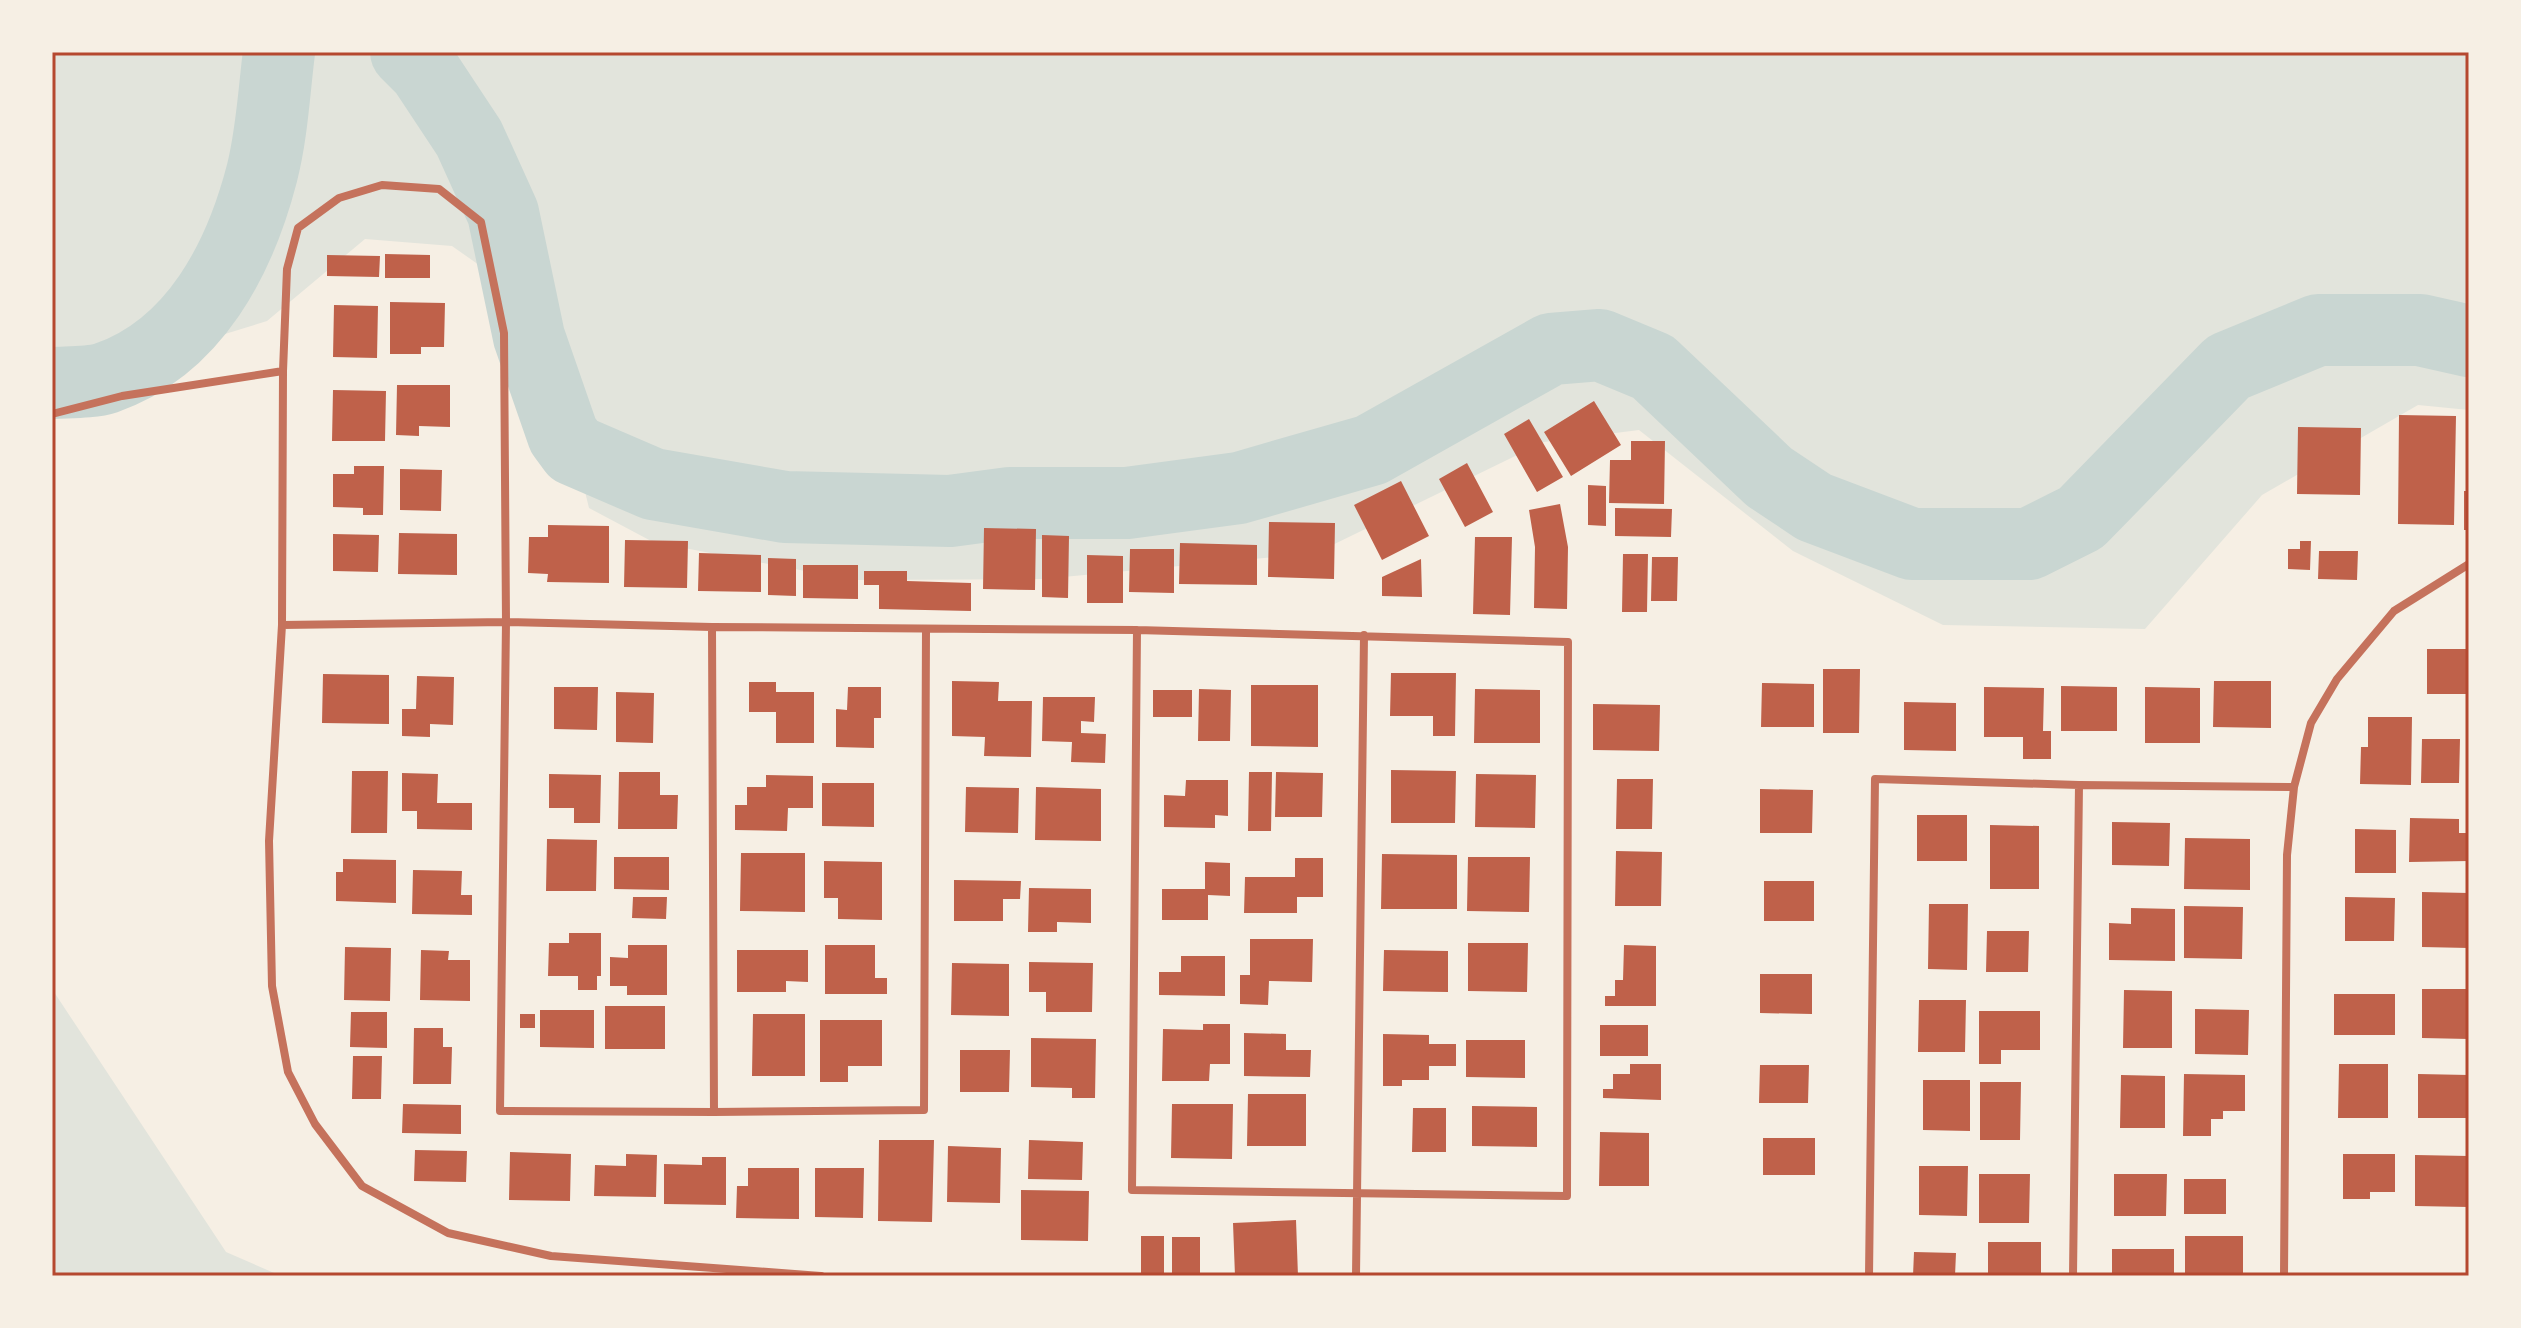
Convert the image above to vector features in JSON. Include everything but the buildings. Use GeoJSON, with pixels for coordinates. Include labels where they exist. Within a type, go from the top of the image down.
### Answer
{"type":"FeatureCollection","features":[{"type":"Feature","properties":{"kind":"street"},"geometry":{"type":"LineString","coordinates":[[821,1276],[551,1256],[448,1233],[362,1186],[315,1124],[288,1072],[272,986],[269,841],[282,625],[283,371],[287,269],[298,228],[339,198],[382,185],[439,189],[481,222],[504,333],[506,622],[500,1111],[924,1110],[926,629]]}},
{"type":"Feature","properties":{"kind":"street"},"geometry":{"type":"LineString","coordinates":[[52,414],[122,396],[283,371]]}},
{"type":"Feature","properties":{"kind":"street"},"geometry":{"type":"LineString","coordinates":[[2284,1276],[2287,855],[2294,787],[2311,723],[2337,679],[2394,611],[2469,564]]}},
{"type":"Feature","properties":{"kind":"street"},"geometry":{"type":"LineString","coordinates":[[282,625],[506,622],[1137,630],[1568,642],[1567,1196],[1132,1190],[1137,630]]}},
{"type":"Feature","properties":{"kind":"street"},"geometry":{"type":"LineString","coordinates":[[712,627],[714,1112]]}},
{"type":"Feature","properties":{"kind":"street"},"geometry":{"type":"LineString","coordinates":[[1356,1276],[1364,635]]}},
{"type":"Feature","properties":{"kind":"street"},"geometry":{"type":"LineString","coordinates":[[1869,1276],[1875,779],[2294,787]]}},
{"type":"Feature","properties":{"kind":"street"},"geometry":{"type":"LineString","coordinates":[[2073,1276],[2079,785]]}},
{"type":"Feature","properties":{"kind":"shaded area"},"geometry":{"type":"Polygon","coordinates":[[[52,52],[2469,52],[2469,410],[2418,405],[2262,495],[2145,629],[1943,625],[1793,551],[1639,430],[1544,442],[1316,553],[1042,579],[852,580],[653,542],[589,508],[540,308],[452,246],[365,239],[267,321],[52,387],[52,52]]]}},
{"type":"Feature","properties":{"kind":"shaded area"},"geometry":{"type":"Polygon","coordinates":[[[52,989],[226,1252],[281,1276],[52,1276],[52,989]]]}},
{"type":"Feature","properties":{"kind":"waterway"},"geometry":{"type":"LineString","coordinates":[[52,383],[100,380],[137,364],[165,345],[189,322],[209,296],[241,237],[253,205],[265,158],[279,52]]}},
{"type":"Feature","properties":{"kind":"waterway"},"geometry":{"type":"LineString","coordinates":[[406,52],[424,70],[469,138],[503,213],[529,337],[563,435],[574,450],[653,484],[785,507],[950,511],[1010,503],[1127,503],[1239,488],[1371,450],[1551,349],[1600,345],[1653,367],[1769,477],[1814,507],[1912,544],[2029,544],[2081,518],[2228,367],[2318,330],[2420,330],[2469,341]]}}]}
